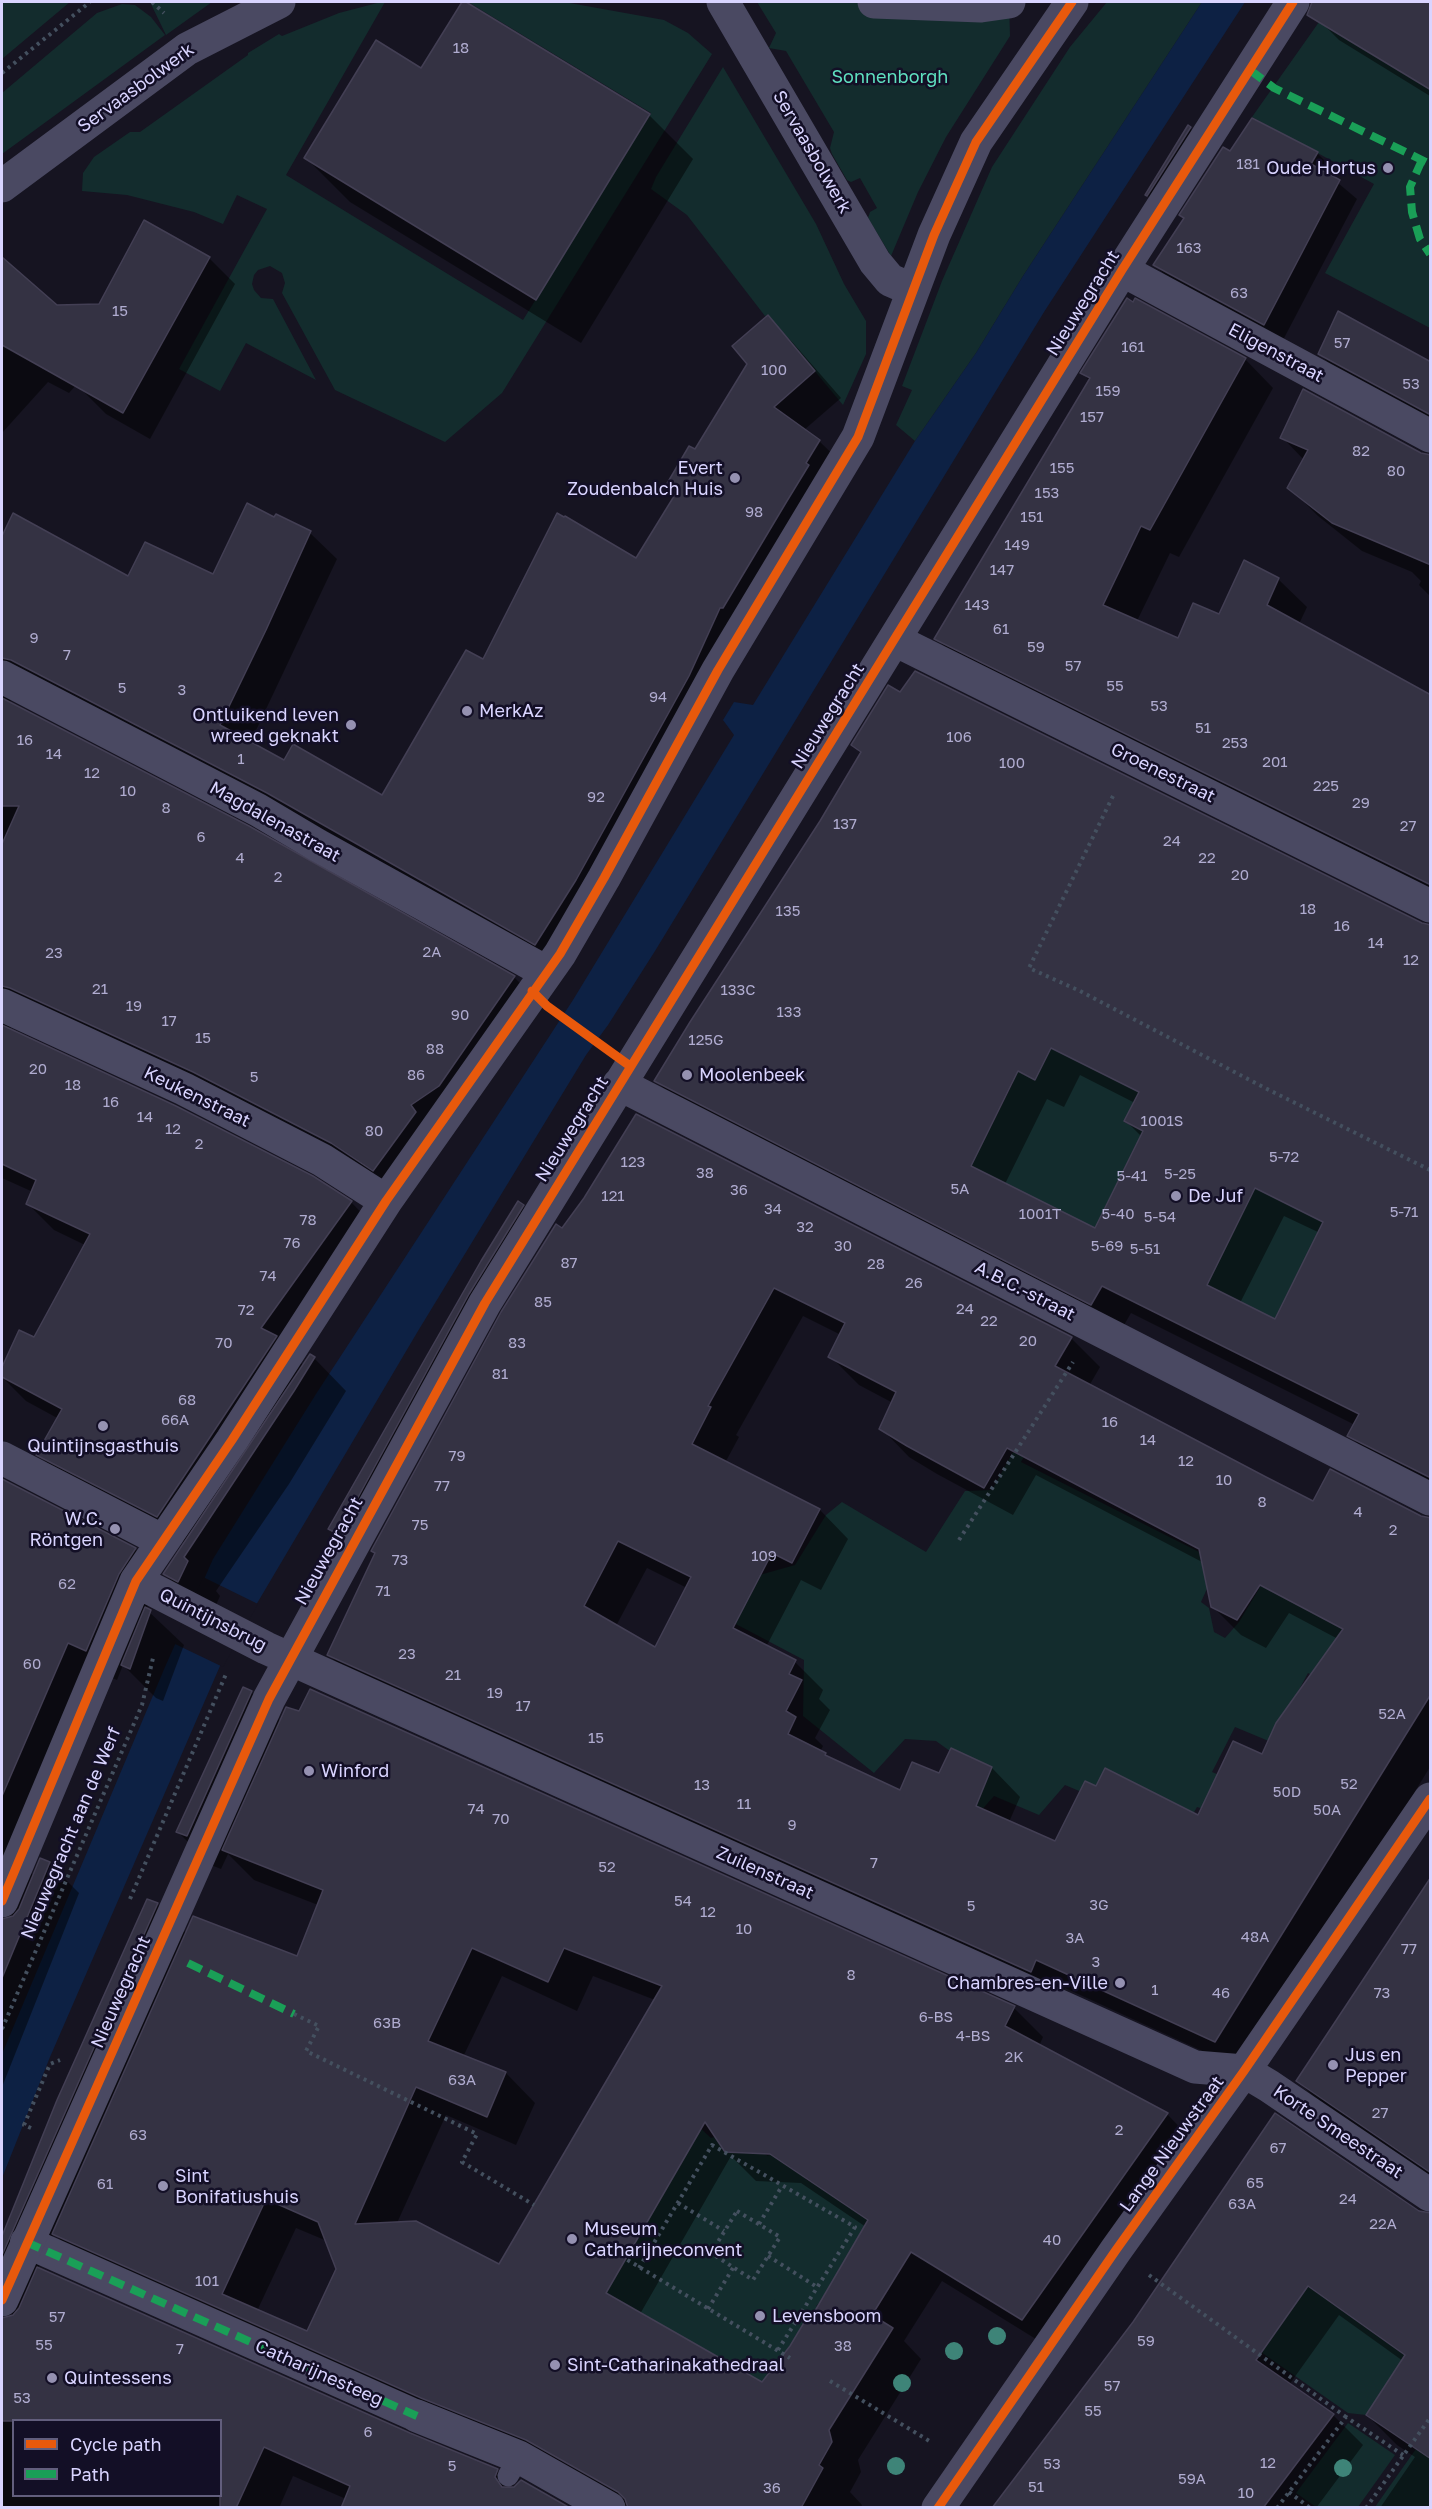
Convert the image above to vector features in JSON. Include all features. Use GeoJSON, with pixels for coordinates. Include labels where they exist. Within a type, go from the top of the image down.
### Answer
{"type":"FeatureCollection","features":[{"type":"Feature","properties":{"kind":"street","name":"Servaasbolwerk"},"geometry":{"type":"LineString","coordinates":[[2,186],[187,49],[279,2]]}},
{"type":"Feature","properties":{"kind":"street","name":"Servaasbolwerk"},"geometry":{"type":"LineString","coordinates":[[723,2],[876,262],[890,280],[913,290]]}},
{"type":"Feature","properties":{"kind":"street"},"geometry":{"type":"LineString","coordinates":[[874,2],[981,6],[1009,2]]}},
{"type":"Feature","properties":{"kind":"street"},"geometry":{"type":"LineString","coordinates":[[2,1901],[150,1588],[163,1541],[232,1440],[386,1201],[560,954],[718,670],[858,437],[934,235],[976,142],[1072,2]]}},
{"type":"Feature","properties":{"kind":"street","name":"Nieuwegracht"},"geometry":{"type":"LineString","coordinates":[[2,2300],[269,1699],[278,1653],[484,1303],[1122,270],[1293,2]]}},
{"type":"Feature","properties":{"kind":"street","name":"Eligenstraat"},"geometry":{"type":"LineString","coordinates":[[1122,270],[1431,436]]}},
{"type":"Feature","properties":{"kind":"street","name":"Groenestraat"},"geometry":{"type":"LineString","coordinates":[[895,640],[1431,906]]}},
{"type":"Feature","properties":{"kind":"street","name":"Magdalenastraat"},"geometry":{"type":"LineString","coordinates":[[2,677],[258,810],[546,972]]}},
{"type":"Feature","properties":{"kind":"street","name":"Keukenstraat"},"geometry":{"type":"LineString","coordinates":[[2,1005],[184,1089],[322,1160],[386,1201]]}},
{"type":"Feature","properties":{"kind":"street","name":"A.B.C.-straat"},"geometry":{"type":"LineString","coordinates":[[619,1084],[1431,1499]]}},
{"type":"Feature","properties":{"kind":"street"},"geometry":{"type":"LineString","coordinates":[[2,1458],[163,1541]]}},
{"type":"Feature","properties":{"kind":"street","name":"Quintijnsbrug"},"geometry":{"type":"LineString","coordinates":[[150,1588],[278,1653]]}},
{"type":"Feature","properties":{"kind":"street","name":"Zuilenstraat"},"geometry":{"type":"LineString","coordinates":[[278,1653],[1195,2067],[1244,2072]]}},
{"type":"Feature","properties":{"kind":"street","name":"Lange Nieuwstraat"},"geometry":{"type":"LineString","coordinates":[[938,2508],[1116,2250],[1244,2072],[1431,1799]]}},
{"type":"Feature","properties":{"kind":"street","name":"Korte Smeestraat"},"geometry":{"type":"LineString","coordinates":[[1244,2072],[1269,2086],[1431,2195]]}},
{"type":"Feature","properties":{"kind":"street","name":"Catharijnesteeg"},"geometry":{"type":"LineString","coordinates":[[26,2242],[417,2416],[514,2467],[609,2508]]}},
{"type":"Feature","properties":{"kind":"path"},"geometry":{"type":"LineString","coordinates":[[2,73],[90,2]]}},
{"type":"Feature","properties":{"kind":"path"},"geometry":{"type":"LineString","coordinates":[[1131,758],[1029,968],[1080,991],[1265,1088],[1431,1170]]}},
{"type":"Feature","properties":{"kind":"path"},"geometry":{"type":"LineString","coordinates":[[959,1540],[1059,1385],[1094,1325]]}},
{"type":"Feature","properties":{"kind":"path"},"geometry":{"type":"LineString","coordinates":[[294,2014],[319,2026],[306,2051],[477,2133],[462,2162],[534,2205]]}},
{"type":"Feature","properties":{"kind":"path"},"geometry":{"type":"LineString","coordinates":[[639,2268],[712,2145],[855,2227],[778,2350]]}},
{"type":"Feature","properties":{"kind":"path"},"geometry":{"type":"LineString","coordinates":[[759,2224],[782,2186]]}},
{"type":"Feature","properties":{"kind":"path"},"geometry":{"type":"LineString","coordinates":[[678,2203],[724,2231]]}},
{"type":"Feature","properties":{"kind":"path"},"geometry":{"type":"LineString","coordinates":[[737,2211],[759,2224],[780,2237],[753,2280],[711,2253],[737,2211]]}},
{"type":"Feature","properties":{"kind":"path"},"geometry":{"type":"LineString","coordinates":[[1116,2250],[1168,2290],[1403,2455]]}},
{"type":"Feature","properties":{"kind":"path"},"geometry":{"type":"LineString","coordinates":[[621,2256],[790,2358]]}},
{"type":"Feature","properties":{"kind":"path"},"geometry":{"type":"LineString","coordinates":[[768,2256],[817,2287]]}},
{"type":"Feature","properties":{"kind":"path"},"geometry":{"type":"LineString","coordinates":[[708,2309],[733,2268]]}},
{"type":"Feature","properties":{"kind":"path"},"geometry":{"type":"LineString","coordinates":[[830,2381],[967,2464]]}},
{"type":"Feature","properties":{"kind":"path"},"geometry":{"type":"LineString","coordinates":[[1277,2508],[1346,2416]]}},
{"type":"Feature","properties":{"kind":"path"},"geometry":{"type":"LineString","coordinates":[[1366,2508],[1431,2418]]}},
{"type":"Feature","properties":{"kind":"path"},"geometry":{"type":"LineString","coordinates":[[1289,2492],[1310,2508]]}},
{"type":"Feature","properties":{"kind":"green space"},"geometry":{"type":"Polygon","coordinates":[[[2,2],[70,2],[2,59],[2,2]]]}},
{"type":"Feature","properties":{"kind":"green space"},"geometry":{"type":"Polygon","coordinates":[[[150,2],[212,2],[166,35],[150,2]]]}},
{"type":"Feature","properties":{"kind":"green space"},"geometry":{"type":"Polygon","coordinates":[[[385,2],[286,175],[523,320],[651,113],[468,2],[564,2],[664,20],[688,33],[712,54],[502,393],[445,442],[335,390],[282,293],[285,283],[282,273],[270,266],[258,270],[254,275],[252,284],[254,290],[261,298],[273,299],[316,380],[246,343],[220,391],[179,369],[267,209],[237,195],[223,224],[194,212],[127,195],[82,191],[83,173],[94,157],[130,132],[140,132],[248,53],[279,34],[282,36],[339,13],[385,2]]]}},
{"type":"Feature","properties":{"kind":"green space","name":"Sonnenborgh"},"geometry":{"type":"Polygon","coordinates":[[[757,2],[1009,2],[1010,36],[946,137],[918,192],[891,256],[868,218],[870,212],[877,208],[860,178],[851,182],[847,180],[832,154],[830,148],[834,132],[786,51],[769,48],[776,33],[757,2]]]}},
{"type":"Feature","properties":{"kind":"green space"},"geometry":{"type":"Polygon","coordinates":[[[1107,2],[1202,2],[1023,276],[976,353],[915,441],[896,425],[912,390],[902,386],[942,281],[992,167],[1070,47],[1107,2]]]}},
{"type":"Feature","properties":{"kind":"green space"},"geometry":{"type":"Polygon","coordinates":[[[122,4],[135,5],[151,17],[165,35],[2,154],[2,93],[97,13],[122,4]]]}},
{"type":"Feature","properties":{"kind":"green space","name":"Oude Hortus"},"geometry":{"type":"Polygon","coordinates":[[[1319,22],[1430,90],[1430,328],[1325,273],[1374,184],[1252,117],[1319,22]]]}},
{"type":"Feature","properties":{"kind":"green space"},"geometry":{"type":"Polygon","coordinates":[[[723,67],[816,224],[844,284],[866,321],[866,354],[843,405],[768,315],[765,316],[687,215],[651,189],[723,67]]]}},
{"type":"Feature","properties":{"kind":"green space"},"geometry":{"type":"Polygon","coordinates":[[[1076,997],[1139,1092],[1124,1122],[1315,1218],[1405,1163],[1275,1319],[1207,1285],[1249,1200],[1136,1144],[1095,1228],[971,1166],[1013,1083],[1009,1067],[1035,1080],[1076,997]]]}},
{"type":"Feature","properties":{"kind":"green space"},"geometry":{"type":"Polygon","coordinates":[[[1049,1387],[1059,1394],[1021,1462],[1219,1562],[1201,1602],[1209,1608],[1214,1632],[1225,1638],[1239,1622],[1286,1544],[1378,1607],[1327,1683],[1308,1673],[1271,1742],[1235,1727],[1212,1772],[1241,1784],[1234,1818],[1197,1807],[1144,1898],[1110,1804],[1065,1785],[1039,1815],[994,1796],[979,1813],[960,1803],[976,1770],[936,1741],[905,1739],[874,1773],[803,1716],[804,1660],[732,1622],[756,1576],[795,1565],[826,1515],[842,1502],[926,1552],[965,1491],[992,1490],[1049,1387]]]}},
{"type":"Feature","properties":{"kind":"green space"},"geometry":{"type":"Polygon","coordinates":[[[696,2124],[711,2138],[718,2136],[767,2150],[765,2154],[768,2156],[771,2152],[807,2172],[804,2177],[807,2180],[881,2215],[831,2284],[824,2306],[819,2303],[816,2306],[822,2310],[812,2325],[806,2322],[772,2388],[601,2290],[696,2124]]]}},
{"type":"Feature","properties":{"kind":"green space"},"geometry":{"type":"Polygon","coordinates":[[[1300,2243],[1406,2354],[1366,2415],[1348,2413],[1258,2350],[1300,2243]]]}},
{"type":"Feature","properties":{"kind":"green space"},"geometry":{"type":"Polygon","coordinates":[[[1348,2423],[1395,2455],[1358,2507],[1316,2507],[1296,2493],[1348,2423]]]}},
{"type":"Feature","properties":{"kind":"green space"},"geometry":{"type":"Polygon","coordinates":[[[1430,2429],[1430,2507],[1375,2507],[1430,2429]]]}},
{"type":"Feature","properties":{"kind":"water"},"geometry":{"type":"Polygon","coordinates":[[[1202,2],[1245,2],[1044,312],[655,951],[586,1055],[418,1331],[220,1666],[50,2057],[2,2178],[2,2054],[165,1667],[213,1559],[316,1394],[573,1000],[734,735],[723,720],[734,702],[753,705],[915,441],[976,353],[1023,276],[1202,2]]]}},
{"type":"Feature","properties":{"kind":"pier"},"geometry":{"type":"Polygon","coordinates":[[[203,1577],[258,1604],[223,1667],[173,1643],[203,1577]]]}},
{"type":"Feature","properties":{"kind":"building"},"geometry":{"type":"Polygon","coordinates":[[[462,2],[466,2],[650,114],[536,300],[304,158],[376,40],[421,68],[462,2]]]}},
{"type":"Feature","properties":{"kind":"building"},"geometry":{"type":"Polygon","coordinates":[[[1312,2],[1431,2],[1431,90],[1307,15],[1312,2]]]}},
{"type":"Feature","properties":{"kind":"building"},"geometry":{"type":"Polygon","coordinates":[[[1252,118],[1318,152],[1311,164],[1340,180],[1264,325],[1153,265],[1184,218],[1179,215],[1223,147],[1230,151],[1252,118]]]}},
{"type":"Feature","properties":{"kind":"building"},"geometry":{"type":"Polygon","coordinates":[[[1188,125],[1191,127],[1147,196],[1145,195],[1188,125]]]}},
{"type":"Feature","properties":{"kind":"building"},"geometry":{"type":"Polygon","coordinates":[[[144,220],[210,257],[123,413],[2,345],[2,257],[57,305],[99,304],[144,220]]]}},
{"type":"Feature","properties":{"kind":"building"},"geometry":{"type":"Polygon","coordinates":[[[1127,298],[1133,302],[1135,298],[1246,358],[1150,530],[1141,526],[1103,605],[1178,638],[1193,603],[1219,614],[1244,560],[1279,578],[1267,605],[1431,695],[1431,885],[934,639],[1090,378],[1080,373],[1127,298]]]}},
{"type":"Feature","properties":{"kind":"building"},"geometry":{"type":"Polygon","coordinates":[[[1338,311],[1431,362],[1431,415],[1318,354],[1338,311]]]}},
{"type":"Feature","properties":{"kind":"building"},"geometry":{"type":"Polygon","coordinates":[[[768,315],[815,371],[774,407],[820,440],[806,463],[809,465],[723,608],[720,608],[689,676],[576,880],[535,945],[267,793],[11,660],[2,658],[2,536],[13,513],[128,576],[145,542],[213,574],[247,503],[274,517],[276,514],[311,531],[220,725],[284,760],[293,744],[382,795],[466,650],[483,659],[557,513],[636,558],[676,493],[665,487],[689,446],[695,449],[747,364],[732,346],[768,315]]]}},
{"type":"Feature","properties":{"kind":"building"},"geometry":{"type":"Polygon","coordinates":[[[1303,389],[1421,453],[1431,455],[1431,565],[1332,523],[1287,488],[1308,450],[1280,438],[1303,389]]]}},
{"type":"Feature","properties":{"kind":"building"},"geometry":{"type":"Polygon","coordinates":[[[915,671],[1422,923],[1431,925],[1431,1478],[1347,1436],[1359,1414],[1102,1286],[1091,1305],[654,1081],[820,821],[861,752],[851,745],[888,685],[900,692],[915,671]],[[1051,1048],[1035,1080],[1018,1071],[971,1166],[1095,1228],[1143,1131],[1124,1121],[1139,1092],[1051,1048]],[[1255,1188],[1207,1285],[1275,1319],[1323,1222],[1255,1188]]]}},
{"type":"Feature","properties":{"kind":"building"},"geometry":{"type":"Polygon","coordinates":[[[2,698],[249,826],[515,976],[439,1086],[411,1105],[416,1112],[373,1171],[331,1143],[193,1072],[2,986],[2,844],[19,806],[2,806],[2,698]]]}},
{"type":"Feature","properties":{"kind":"building"},"geometry":{"type":"Polygon","coordinates":[[[2,1025],[176,1106],[313,1176],[352,1201],[261,1328],[277,1336],[157,1517],[36,1455],[62,1409],[2,1377],[2,1367],[19,1330],[34,1337],[90,1234],[26,1204],[36,1180],[2,1164],[2,1025]]]}},
{"type":"Feature","properties":{"kind":"building"},"geometry":{"type":"Polygon","coordinates":[[[636,1114],[1072,1337],[1055,1366],[1313,1501],[1330,1469],[1421,1516],[1431,1518],[1431,1694],[1215,2042],[1036,1960],[1031,1972],[327,1655],[375,1553],[371,1551],[501,1312],[556,1224],[562,1228],[584,1198],[636,1114]],[[774,1288],[708,1406],[711,1407],[692,1444],[820,1509],[792,1563],[772,1553],[733,1628],[796,1660],[789,1674],[802,1680],[786,1711],[796,1717],[788,1734],[826,1753],[825,1755],[900,1790],[912,1762],[939,1773],[951,1748],[992,1767],[976,1806],[1055,1841],[1085,1781],[1096,1786],[1105,1768],[1198,1815],[1233,1741],[1262,1754],[1276,1723],[1343,1629],[1260,1585],[1237,1620],[1211,1607],[1199,1549],[1007,1448],[984,1488],[907,1446],[879,1429],[896,1392],[828,1357],[845,1323],[774,1288]],[[618,1541],[584,1606],[655,1647],[691,1577],[618,1541]]]}},
{"type":"Feature","properties":{"kind":"building"},"geometry":{"type":"Polygon","coordinates":[[[518,1201],[524,1205],[469,1294],[338,1534],[328,1529],[481,1261],[518,1201]]]}},
{"type":"Feature","properties":{"kind":"building"},"geometry":{"type":"Polygon","coordinates":[[[310,1354],[315,1357],[294,1391],[184,1557],[188,1561],[178,1582],[163,1574],[310,1354]]]}},
{"type":"Feature","properties":{"kind":"building"},"geometry":{"type":"Polygon","coordinates":[[[2,1479],[136,1548],[119,1574],[86,1651],[68,1643],[2,1796],[2,1479]]]}},
{"type":"Feature","properties":{"kind":"building"},"geometry":{"type":"Polygon","coordinates":[[[145,1607],[151,1610],[130,1669],[121,1665],[145,1607]]]}},
{"type":"Feature","properties":{"kind":"building"},"geometry":{"type":"Polygon","coordinates":[[[243,1687],[252,1691],[187,1836],[176,1832],[243,1687]]]}},
{"type":"Feature","properties":{"kind":"building"},"geometry":{"type":"Polygon","coordinates":[[[310,1689],[1015,2006],[1005,2026],[1168,2113],[1022,2320],[911,2252],[872,2315],[893,2328],[829,2430],[832,2442],[819,2465],[823,2468],[801,2508],[628,2508],[625,2499],[618,2492],[526,2440],[421,2398],[52,2234],[193,1916],[297,1956],[323,1890],[222,1850],[286,1707],[299,1711],[310,1689]],[[472,1948],[428,2041],[506,2072],[487,2117],[416,2087],[355,2224],[416,2221],[499,2264],[662,1986],[564,1948],[548,1982],[472,1948]],[[705,2122],[606,2293],[762,2382],[790,2346],[805,2321],[808,2323],[868,2220],[770,2154],[725,2152],[705,2122]],[[266,2199],[222,2294],[307,2331],[336,2269],[318,2222],[266,2199]]]}},
{"type":"Feature","properties":{"kind":"building"},"geometry":{"type":"Polygon","coordinates":[[[40,1858],[50,1862],[2,1978],[2,1919],[13,1916],[19,1909],[40,1858]]]}},
{"type":"Feature","properties":{"kind":"building"},"geometry":{"type":"Polygon","coordinates":[[[1431,1877],[1431,2173],[1296,2081],[1431,1877]]]}},
{"type":"Feature","properties":{"kind":"building"},"geometry":{"type":"Polygon","coordinates":[[[147,1899],[158,1903],[2,2255],[2,2236],[57,2100],[147,1899]]]}},
{"type":"Feature","properties":{"kind":"building"},"geometry":{"type":"Polygon","coordinates":[[[1275,2113],[1419,2211],[1431,2213],[1431,2459],[1366,2415],[1405,2355],[1308,2286],[1256,2360],[1334,2414],[1263,2508],[992,2508],[1133,2322],[1275,2113]]]}},
{"type":"Feature","properties":{"kind":"building"},"geometry":{"type":"Polygon","coordinates":[[[37,2267],[410,2433],[498,2469],[495,2477],[502,2487],[514,2487],[521,2480],[570,2508],[341,2508],[350,2486],[264,2447],[236,2508],[220,2508],[222,2419],[12,2419],[12,2421],[2,2421],[2,2318],[13,2315],[19,2308],[37,2267]]]}},
{"type":"Feature","properties":{"kind":"marked path"},"geometry":{"type":"LineString","coordinates":[[1250,70],[1274,88],[1430,164]]}},
{"type":"Feature","properties":{"kind":"marked path"},"geometry":{"type":"LineString","coordinates":[[1422,160],[1410,187],[1412,212],[1420,239],[1430,254]]}},
{"type":"Feature","properties":{"kind":"marked path"},"geometry":{"type":"LineString","coordinates":[[188,1963],[294,2014]]}},
{"type":"Feature","properties":{"kind":"marked path"},"geometry":{"type":"LineString","coordinates":[[26,2242],[417,2416]]}},
{"type":"Feature","properties":{"kind":"cycle path"},"geometry":{"type":"LineString","coordinates":[[2,1901],[136,1581],[232,1440],[386,1201],[560,954],[718,670],[858,437],[934,235],[976,142],[1072,2]]}},
{"type":"Feature","properties":{"kind":"cycle path"},"geometry":{"type":"LineString","coordinates":[[2,2300],[269,1699],[485,1303],[1122,270],[1293,2]]}},
{"type":"Feature","properties":{"kind":"cycle path"},"geometry":{"type":"LineString","coordinates":[[532,991],[547,1006],[630,1066]]}},
{"type":"Feature","properties":{"kind":"cycle path"},"geometry":{"type":"LineString","coordinates":[[938,2508],[1116,2250],[1244,2071],[1430,1799]]}},
{"type":"Feature","properties":{"kind":"place","name":"Oude Hortus"},"geometry":{"type":"Point","coordinates":[1388,168]}},
{"type":"Feature","properties":{"kind":"place","name":"Evert Zoudenbalch Huis"},"geometry":{"type":"Point","coordinates":[735,478]}},
{"type":"Feature","properties":{"kind":"place","name":"MerkAz"},"geometry":{"type":"Point","coordinates":[467,711]}},
{"type":"Feature","properties":{"kind":"place","name":"Ontluikend leven wreed geknakt"},"geometry":{"type":"Point","coordinates":[351,725]}},
{"type":"Feature","properties":{"kind":"place","name":"Moolenbeek"},"geometry":{"type":"Point","coordinates":[687,1075]}},
{"type":"Feature","properties":{"kind":"place","name":"De Juf"},"geometry":{"type":"Point","coordinates":[1176,1196]}},
{"type":"Feature","properties":{"kind":"place","name":"Quintijnsgasthuis"},"geometry":{"type":"Point","coordinates":[103,1426]}},
{"type":"Feature","properties":{"kind":"place","name":"W.C. Röntgen"},"geometry":{"type":"Point","coordinates":[115,1529]}},
{"type":"Feature","properties":{"kind":"place","name":"Winford"},"geometry":{"type":"Point","coordinates":[309,1771]}},
{"type":"Feature","properties":{"kind":"place","name":"Chambres-en-Ville"},"geometry":{"type":"Point","coordinates":[1120,1983]}},
{"type":"Feature","properties":{"kind":"place","name":"Jus en Pepper"},"geometry":{"type":"Point","coordinates":[1333,2065]}},
{"type":"Feature","properties":{"kind":"place","name":"Sint Bonifatiushuis"},"geometry":{"type":"Point","coordinates":[163,2186]}},
{"type":"Feature","properties":{"kind":"place","name":"Museum Catharijneconvent"},"geometry":{"type":"Point","coordinates":[572,2239]}},
{"type":"Feature","properties":{"kind":"place","name":"Levensboom"},"geometry":{"type":"Point","coordinates":[760,2316]}},
{"type":"Feature","properties":{"kind":"place","name":"Sint-Catharinakathedraal"},"geometry":{"type":"Point","coordinates":[555,2365]}},
{"type":"Feature","properties":{"kind":"place","name":"Quintessens"},"geometry":{"type":"Point","coordinates":[52,2378]}}]}
